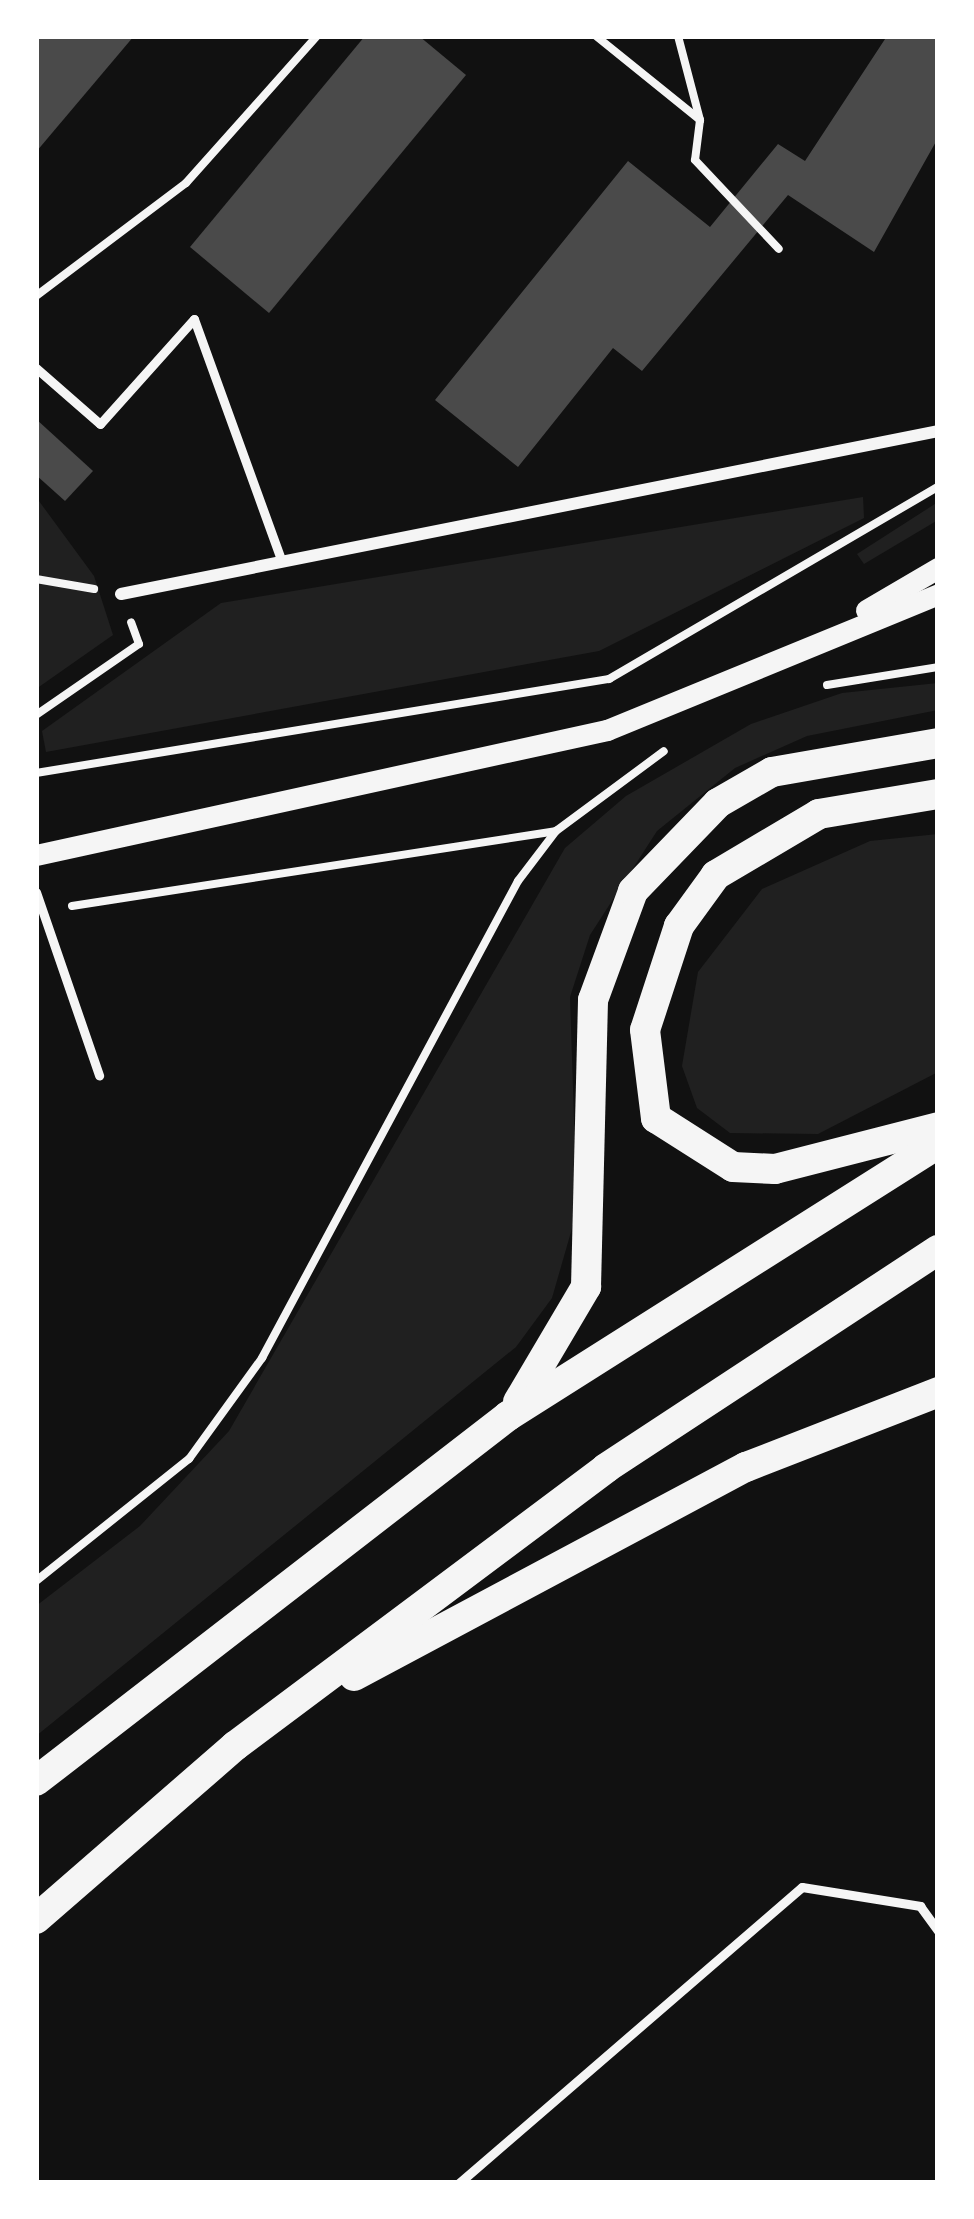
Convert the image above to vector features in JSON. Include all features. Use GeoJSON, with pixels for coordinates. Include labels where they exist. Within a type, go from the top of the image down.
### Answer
{"type":"FeatureCollection","features":[{"type":"Feature","properties":{"kind":"main road"},"geometry":{"type":"LineString","coordinates":[[508,1416],[586,1287],[593,1000],[633,891],[718,803],[772,772],[938,742]]}},
{"type":"Feature","properties":{"kind":"main road"},"geometry":{"type":"LineString","coordinates":[[938,794],[819,814],[716,875],[679,926],[645,1030],[656,1118],[733,1167],[775,1169],[938,1127]]}},
{"type":"Feature","properties":{"kind":"main road"},"geometry":{"type":"LineString","coordinates":[[36,1781],[508,1416],[938,1144]]}},
{"type":"Feature","properties":{"kind":"main road"},"geometry":{"type":"LineString","coordinates":[[36,1919],[235,1746],[606,1468],[938,1250]]}},
{"type":"Feature","properties":{"kind":"main road"},"geometry":{"type":"LineString","coordinates":[[235,1746],[542,1568],[746,1467],[938,1392]]}},
{"type":"Feature","properties":{"kind":"street"},"geometry":{"type":"LineString","coordinates":[[121,594],[280,557],[938,430]]}},
{"type":"Feature","properties":{"kind":"street"},"geometry":{"type":"LineString","coordinates":[[830,631],[938,568]]}},
{"type":"Feature","properties":{"kind":"street"},"geometry":{"type":"LineString","coordinates":[[36,855],[587,736],[830,631],[938,594]]}},
{"type":"Feature","properties":{"kind":"lane"},"geometry":{"type":"LineString","coordinates":[[36,368],[100,424],[194,320],[280,557]]}},
{"type":"Feature","properties":{"kind":"lane"},"geometry":{"type":"LineString","coordinates":[[36,892],[99,1075]]}},
{"type":"Feature","properties":{"kind":"lane"},"geometry":{"type":"LineString","coordinates":[[459,2183],[802,1888],[920,1906],[938,1931]]}},
{"type":"Feature","properties":{"kind":"path"},"geometry":{"type":"LineString","coordinates":[[36,296],[186,183],[317,36]]}},
{"type":"Feature","properties":{"kind":"path"},"geometry":{"type":"LineString","coordinates":[[596,36],[700,120]]}},
{"type":"Feature","properties":{"kind":"path"},"geometry":{"type":"LineString","coordinates":[[678,36],[700,120],[695,160],[779,249]]}},
{"type":"Feature","properties":{"kind":"path"},"geometry":{"type":"LineString","coordinates":[[36,773],[609,679],[938,487]]}},
{"type":"Feature","properties":{"kind":"path"},"geometry":{"type":"LineString","coordinates":[[36,579],[121,594],[139,644],[36,715]]}},
{"type":"Feature","properties":{"kind":"path"},"geometry":{"type":"LineString","coordinates":[[800,692],[938,667]]}},
{"type":"Feature","properties":{"kind":"path"},"geometry":{"type":"LineString","coordinates":[[36,1581],[189,1459],[262,1358],[473,950],[556,831],[678,744]]}},
{"type":"Feature","properties":{"kind":"path"},"geometry":{"type":"LineString","coordinates":[[43,914],[556,831]]}},
{"type":"Feature","properties":{"kind":"shaded area"},"geometry":{"type":"Polygon","coordinates":[[[36,497],[94,576],[113,635],[36,689],[36,497]]]}},
{"type":"Feature","properties":{"kind":"shaded area"},"geometry":{"type":"Polygon","coordinates":[[[863,497],[864,518],[599,651],[46,752],[42,731],[221,603],[863,497]]]}},
{"type":"Feature","properties":{"kind":"shaded area"},"geometry":{"type":"Polygon","coordinates":[[[938,502],[938,520],[864,564],[857,554],[938,502]]]}},
{"type":"Feature","properties":{"kind":"shaded area"},"geometry":{"type":"Polygon","coordinates":[[[938,683],[938,710],[807,736],[735,768],[657,831],[590,935],[570,997],[577,1211],[552,1298],[516,1347],[36,1736],[36,1606],[140,1526],[229,1431],[565,848],[626,796],[751,724],[842,693],[938,683]]]}},
{"type":"Feature","properties":{"kind":"shaded area"},"geometry":{"type":"Polygon","coordinates":[[[938,834],[938,1072],[818,1134],[730,1133],[697,1108],[682,1066],[698,972],[762,889],[870,841],[938,834]]]}},
{"type":"Feature","properties":{"kind":"building"},"geometry":{"type":"Polygon","coordinates":[[[36,36],[134,36],[36,152],[36,36]]]}},
{"type":"Feature","properties":{"kind":"building"},"geometry":{"type":"Polygon","coordinates":[[[365,36],[419,36],[466,75],[269,313],[190,247],[365,36]]]}},
{"type":"Feature","properties":{"kind":"building"},"geometry":{"type":"Polygon","coordinates":[[[887,36],[938,36],[938,138],[874,252],[788,195],[642,371],[613,348],[518,467],[435,400],[628,161],[710,227],[778,144],[805,161],[887,36]]]}},
{"type":"Feature","properties":{"kind":"building"},"geometry":{"type":"Polygon","coordinates":[[[36,419],[93,471],[65,501],[36,475],[36,419]]]}}]}
